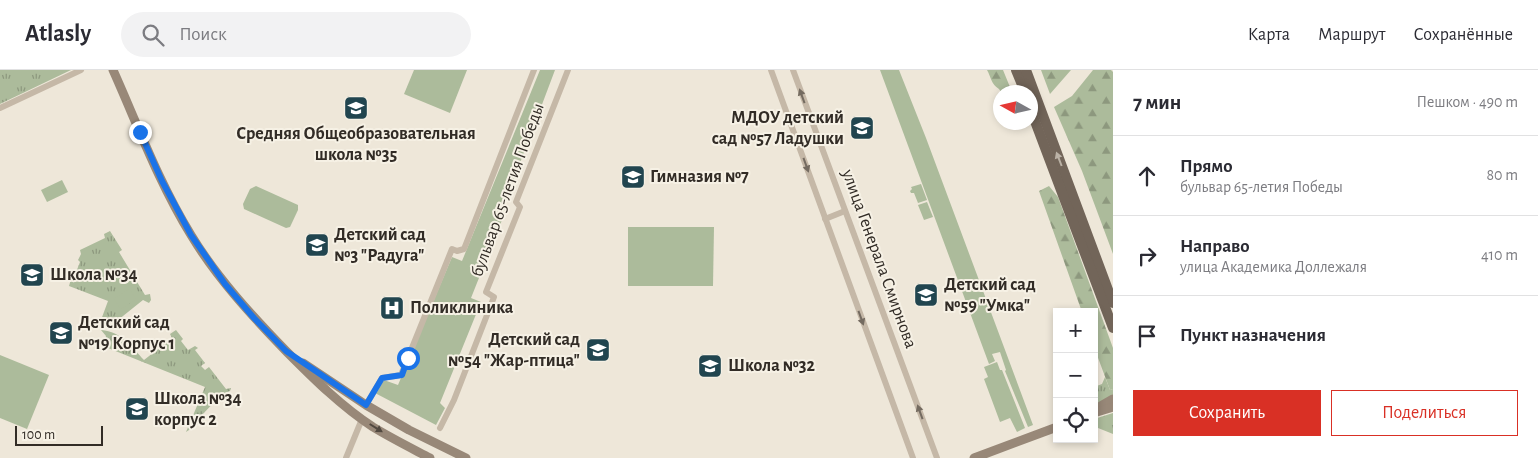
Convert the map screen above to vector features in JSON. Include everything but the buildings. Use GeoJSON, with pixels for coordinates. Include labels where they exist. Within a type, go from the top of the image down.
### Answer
{"type":"FeatureCollection","features":[{"type":"Feature","properties":{"kind":"main road"},"geometry":{"type":"LineString","coordinates":[[113,70],[156,168],[191,235],[225,284],[254,318],[338,401],[362,419],[430,458]]}},
{"type":"Feature","properties":{"kind":"main road"},"geometry":{"type":"LineString","coordinates":[[1016,70],[1022,85]]}},
{"type":"Feature","properties":{"kind":"main road"},"geometry":{"type":"LineString","coordinates":[[1026,70],[1113,303]]}},
{"type":"Feature","properties":{"kind":"main road"},"geometry":{"type":"LineString","coordinates":[[1038,129],[1113,328]]}},
{"type":"Feature","properties":{"kind":"main road"},"geometry":{"type":"LineString","coordinates":[[286,351],[366,405],[409,430],[466,458]]}},
{"type":"Feature","properties":{"kind":"main road"},"geometry":{"type":"LineString","coordinates":[[338,401],[338,394],[344,390]]}},
{"type":"Feature","properties":{"kind":"main road"},"geometry":{"type":"LineString","coordinates":[[1098,408],[1113,398]]}},
{"type":"Feature","properties":{"kind":"main road"},"geometry":{"type":"LineString","coordinates":[[1098,410],[1113,407]]}},
{"type":"Feature","properties":{"kind":"main road"},"geometry":{"type":"LineString","coordinates":[[974,458],[1053,428]]}},
{"type":"Feature","properties":{"kind":"street"},"geometry":{"type":"LineString","coordinates":[[0,108],[80,70]]}},
{"type":"Feature","properties":{"kind":"street","name":"бульвар 65-летия Победы"},"geometry":{"type":"LineString","coordinates":[[366,405],[382,378],[402,375],[452,249],[457,251],[464,248],[534,70]]}},
{"type":"Feature","properties":{"kind":"street","name":"бульвар 65-летия Победы"},"geometry":{"type":"LineString","coordinates":[[440,428],[454,400],[494,297],[486,292],[520,207],[516,202],[568,70]]}},
{"type":"Feature","properties":{"kind":"street","name":"улица Генерала Смирнова"},"geometry":{"type":"LineString","coordinates":[[771,70],[913,458]]}},
{"type":"Feature","properties":{"kind":"street","name":"улица Генерала Смирнова"},"geometry":{"type":"LineString","coordinates":[[793,70],[937,458]]}},
{"type":"Feature","properties":{"kind":"street"},"geometry":{"type":"LineString","coordinates":[[825,219],[845,211]]}},
{"type":"Feature","properties":{"kind":"street"},"geometry":{"type":"LineString","coordinates":[[346,458],[362,419]]}},
{"type":"Feature","properties":{"kind":"green space"},"geometry":{"type":"Polygon","coordinates":[[[0,70],[71,70],[0,104],[0,70]]]}},
{"type":"Feature","properties":{"kind":"green space"},"geometry":{"type":"Polygon","coordinates":[[[414,70],[467,70],[450,113],[404,94],[414,70]]]}},
{"type":"Feature","properties":{"kind":"green space"},"geometry":{"type":"Polygon","coordinates":[[[540,70],[555,70],[503,208],[506,210],[471,298],[481,302],[440,403],[445,408],[436,425],[375,393],[381,379],[398,385],[452,257],[462,261],[540,70]]]}},
{"type":"Feature","properties":{"kind":"green space"},"geometry":{"type":"Polygon","coordinates":[[[880,70],[899,70],[1033,425],[1028,427],[1005,371],[1000,352],[992,354],[995,361],[989,364],[880,70]]]}},
{"type":"Feature","properties":{"kind":"green space"},"geometry":{"type":"Polygon","coordinates":[[[987,70],[1003,70],[1009,85],[994,85],[987,70]]]}},
{"type":"Feature","properties":{"kind":"green space"},"geometry":{"type":"Polygon","coordinates":[[[1041,70],[1071,70],[1050,94],[1041,70]]]}},
{"type":"Feature","properties":{"kind":"green space"},"geometry":{"type":"Polygon","coordinates":[[[1093,70],[1111,70],[1113,72],[1113,254],[1082,171],[1054,107],[1072,96],[1093,70]]]}},
{"type":"Feature","properties":{"kind":"green space"},"geometry":{"type":"Polygon","coordinates":[[[62,180],[68,192],[47,202],[41,190],[62,180]]]}},
{"type":"Feature","properties":{"kind":"green space"},"geometry":{"type":"Polygon","coordinates":[[[921,184],[927,200],[918,203],[914,193],[910,191],[911,187],[921,184]]]}},
{"type":"Feature","properties":{"kind":"green space"},"geometry":{"type":"Polygon","coordinates":[[[256,186],[298,205],[298,210],[290,227],[286,228],[244,209],[243,204],[250,189],[256,186]]]}},
{"type":"Feature","properties":{"kind":"green space"},"geometry":{"type":"Polygon","coordinates":[[[1049,186],[1058,197],[1113,348],[1113,389],[1110,390],[1098,358],[1098,308],[1081,308],[1039,191],[1049,186]]]}},
{"type":"Feature","properties":{"kind":"green space"},"geometry":{"type":"Polygon","coordinates":[[[927,202],[933,217],[924,220],[918,205],[927,202]]]}},
{"type":"Feature","properties":{"kind":"green space"},"geometry":{"type":"Polygon","coordinates":[[[628,227],[714,227],[713,286],[628,286],[628,227]]]}},
{"type":"Feature","properties":{"kind":"green space"},"geometry":{"type":"Polygon","coordinates":[[[110,231],[122,250],[119,252],[145,295],[150,294],[151,300],[149,303],[143,300],[118,320],[120,324],[101,320],[108,301],[69,286],[80,262],[78,260],[81,254],[80,250],[105,238],[104,234],[110,231]]]}},
{"type":"Feature","properties":{"kind":"green space"},"geometry":{"type":"Polygon","coordinates":[[[130,289],[136,300],[120,309],[114,298],[130,289]]]}},
{"type":"Feature","properties":{"kind":"green space"},"geometry":{"type":"Polygon","coordinates":[[[101,330],[120,337],[144,360],[172,338],[170,334],[176,330],[188,350],[195,346],[198,348],[195,350],[205,363],[201,366],[205,370],[209,367],[226,389],[231,388],[230,391],[222,394],[201,416],[204,420],[186,432],[205,387],[103,346],[106,336],[101,330]]]}},
{"type":"Feature","properties":{"kind":"green space"},"geometry":{"type":"Polygon","coordinates":[[[0,355],[49,375],[27,429],[0,418],[0,355]]]}},
{"type":"Feature","properties":{"kind":"green space"},"geometry":{"type":"Polygon","coordinates":[[[997,362],[1025,428],[1017,432],[1010,418],[1000,422],[984,379],[988,377],[984,367],[997,362]]]}},
{"type":"Feature","properties":{"kind":"green space"},"geometry":{"type":"Polygon","coordinates":[[[1105,377],[1110,390],[1113,389],[1113,396],[1098,403],[1098,386],[1102,384],[1105,377]]]}},
{"type":"Feature","properties":{"kind":"green space"},"geometry":{"type":"Polygon","coordinates":[[[1113,413],[1113,434],[1098,428],[1098,418],[1113,413]]]}},
{"type":"Feature","properties":{"kind":"place","name":"Средняя Общеобразовательная школа №35"},"geometry":{"type":"Point","coordinates":[356,108]}},
{"type":"Feature","properties":{"kind":"place","name":"МДОУ детский сад №57 Ладушки"},"geometry":{"type":"Point","coordinates":[862,128]}},
{"type":"Feature","properties":{"kind":"place","name":"Гимназия №7"},"geometry":{"type":"Point","coordinates":[633,177]}},
{"type":"Feature","properties":{"kind":"place","name":"Детский сад №3 \"Радуга\""},"geometry":{"type":"Point","coordinates":[317,245]}},
{"type":"Feature","properties":{"kind":"place","name":"Школа №34"},"geometry":{"type":"Point","coordinates":[32,275]}},
{"type":"Feature","properties":{"kind":"place","name":"Детский сад №59 \"Умка\""},"geometry":{"type":"Point","coordinates":[926,295]}},
{"type":"Feature","properties":{"kind":"place","name":"Поликлиника"},"geometry":{"type":"Point","coordinates":[392,308]}},
{"type":"Feature","properties":{"kind":"place","name":"Детский сад №19 Корпус 1"},"geometry":{"type":"Point","coordinates":[61,333]}},
{"type":"Feature","properties":{"kind":"place","name":"Детский сад №54 \"Жар-птица\""},"geometry":{"type":"Point","coordinates":[598,350]}},
{"type":"Feature","properties":{"kind":"place","name":"Школа №32"},"geometry":{"type":"Point","coordinates":[710,366]}},
{"type":"Feature","properties":{"kind":"place","name":"Школа №34 корпус 2"},"geometry":{"type":"Point","coordinates":[137,409]}},
{"type":"Feature","properties":{"kind":"route"},"geometry":{"type":"LineString","coordinates":[[140,132],[173,203],[191,235],[225,284],[286,351],[366,405],[382,378],[402,375],[408,358]]}}]}
